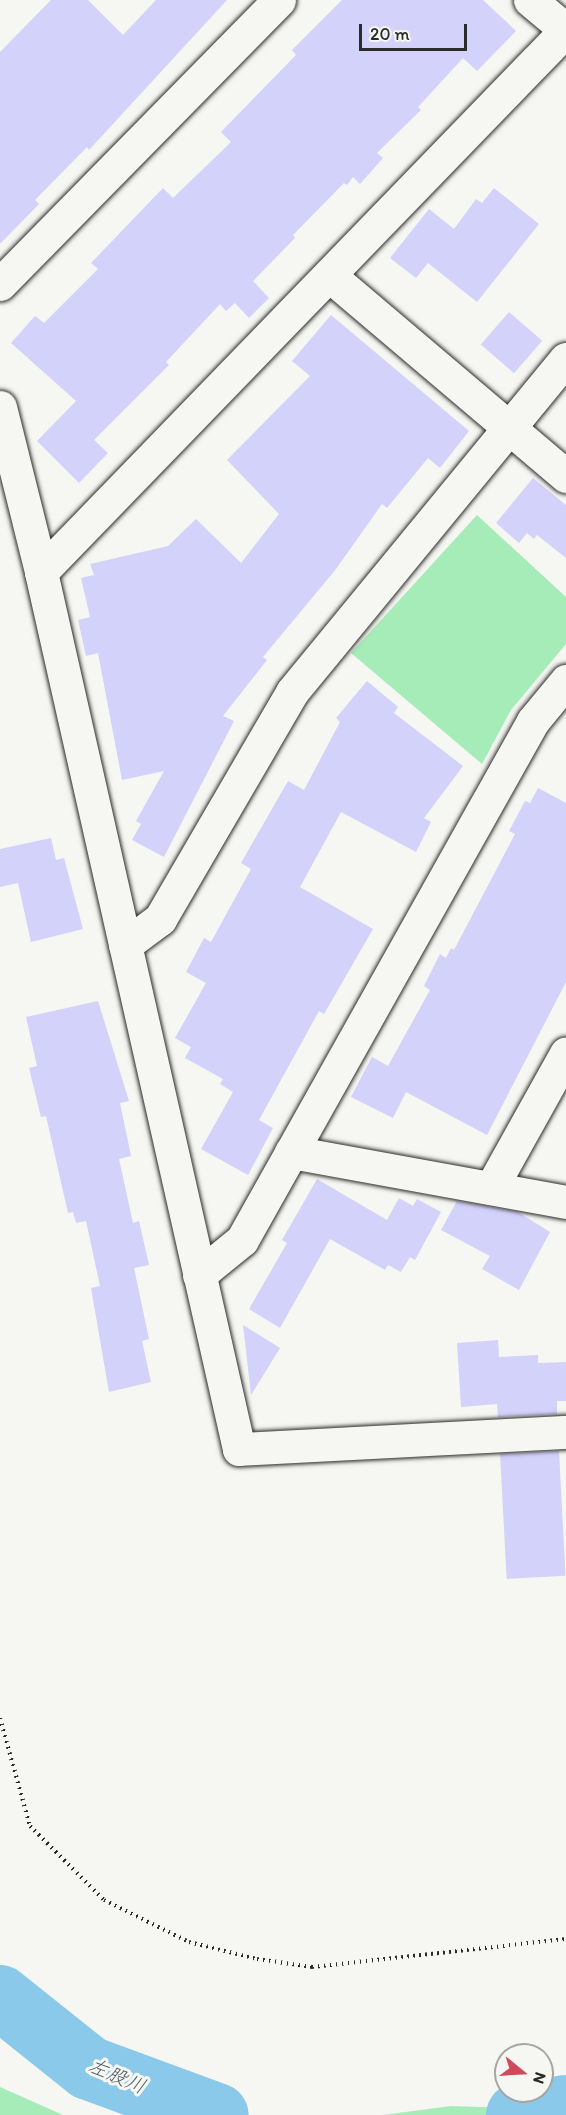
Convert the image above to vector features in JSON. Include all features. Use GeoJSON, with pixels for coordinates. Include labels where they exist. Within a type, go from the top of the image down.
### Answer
{"type":"FeatureCollection","features":[{"type":"Feature","properties":{"kind":"street"},"geometry":{"type":"LineString","coordinates":[[0,284],[279,0]]}},
{"type":"Feature","properties":{"kind":"street"},"geometry":{"type":"LineString","coordinates":[[41,572],[566,30],[530,0]]}},
{"type":"Feature","properties":{"kind":"street"},"geometry":{"type":"LineString","coordinates":[[329,275],[566,476]]}},
{"type":"Feature","properties":{"kind":"street"},"geometry":{"type":"LineString","coordinates":[[125,945],[160,920],[292,692],[566,359]]}},
{"type":"Feature","properties":{"kind":"street"},"geometry":{"type":"LineString","coordinates":[[0,407],[41,572],[239,1449],[566,1432]]}},
{"type":"Feature","properties":{"kind":"street"},"geometry":{"type":"LineString","coordinates":[[199,1275],[242,1240],[533,721],[565,683]]}},
{"type":"Feature","properties":{"kind":"street"},"geometry":{"type":"LineString","coordinates":[[491,1188],[566,1053]]}},
{"type":"Feature","properties":{"kind":"street"},"geometry":{"type":"LineString","coordinates":[[291,1152],[566,1202]]}},
{"type":"Feature","properties":{"kind":"path"},"geometry":{"type":"LineString","coordinates":[[0,1718],[30,1826],[104,1900],[189,1942],[257,1959],[312,1967],[566,1939]]}},
{"type":"Feature","properties":{"kind":"green space"},"geometry":{"type":"Polygon","coordinates":[[[477,515],[566,597],[566,644],[511,710],[482,764],[351,653],[477,515]]]}},
{"type":"Feature","properties":{"kind":"green space"},"geometry":{"type":"Polygon","coordinates":[[[0,2087],[63,2115],[0,2115],[0,2087]]]}},
{"type":"Feature","properties":{"kind":"green space"},"geometry":{"type":"Polygon","coordinates":[[[451,2106],[566,2110],[566,2115],[383,2115],[451,2106]]]}},
{"type":"Feature","properties":{"kind":"building"},"geometry":{"type":"Polygon","coordinates":[[[51,0],[88,0],[123,35],[156,0],[227,0],[89,150],[87,147],[35,200],[39,204],[0,244],[0,52],[51,0]]]}},
{"type":"Feature","properties":{"kind":"building"},"geometry":{"type":"Polygon","coordinates":[[[342,0],[483,0],[516,31],[477,71],[463,58],[418,107],[421,110],[377,153],[383,158],[360,184],[353,177],[347,185],[344,183],[293,235],[295,238],[253,281],[269,298],[249,318],[235,303],[226,311],[220,304],[166,362],[169,365],[94,440],[108,453],[79,483],[37,441],[76,401],[11,343],[35,316],[44,323],[98,269],[91,263],[163,188],[173,198],[231,142],[221,132],[296,55],[292,50],[342,0]]]}},
{"type":"Feature","properties":{"kind":"building"},"geometry":{"type":"Polygon","coordinates":[[[494,188],[539,224],[477,302],[428,263],[416,278],[390,258],[429,209],[454,229],[476,199],[482,203],[494,188]]]}},
{"type":"Feature","properties":{"kind":"building"},"geometry":{"type":"Polygon","coordinates":[[[509,312],[542,341],[514,373],[481,344],[509,312]]]}},
{"type":"Feature","properties":{"kind":"building"},"geometry":{"type":"Polygon","coordinates":[[[331,315],[469,431],[440,468],[428,458],[387,508],[382,504],[336,569],[263,657],[267,660],[223,716],[234,721],[164,857],[132,840],[141,824],[136,821],[164,771],[122,780],[98,653],[86,656],[78,620],[90,617],[81,578],[94,575],[90,564],[168,546],[196,519],[241,563],[279,514],[227,460],[310,376],[292,361],[331,315]]]}},
{"type":"Feature","properties":{"kind":"building"},"geometry":{"type":"Polygon","coordinates":[[[533,478],[566,505],[566,558],[537,535],[534,539],[527,533],[519,543],[496,523],[533,478]]]}},
{"type":"Feature","properties":{"kind":"building"},"geometry":{"type":"Polygon","coordinates":[[[367,681],[398,707],[394,713],[463,766],[424,818],[431,822],[416,852],[341,812],[300,887],[373,929],[324,1014],[319,1011],[259,1120],[273,1128],[248,1175],[201,1149],[233,1092],[220,1084],[223,1079],[185,1058],[191,1047],[175,1038],[206,983],[186,972],[204,938],[211,942],[251,869],[241,863],[288,781],[304,790],[340,722],[336,718],[367,681]]]}},
{"type":"Feature","properties":{"kind":"building"},"geometry":{"type":"Polygon","coordinates":[[[538,788],[566,803],[566,982],[487,1135],[406,1092],[393,1118],[351,1097],[372,1057],[388,1066],[430,990],[424,986],[440,954],[446,958],[451,948],[454,950],[515,834],[509,831],[525,801],[530,803],[538,788]]]}},
{"type":"Feature","properties":{"kind":"building"},"geometry":{"type":"Polygon","coordinates":[[[51,838],[56,860],[64,858],[83,929],[31,942],[18,883],[0,887],[0,849],[51,838]]]}},
{"type":"Feature","properties":{"kind":"building"},"geometry":{"type":"Polygon","coordinates":[[[98,1001],[129,1101],[120,1103],[131,1156],[119,1159],[133,1223],[139,1221],[149,1265],[134,1268],[149,1339],[142,1341],[151,1382],[109,1392],[91,1288],[100,1286],[86,1221],[76,1223],[73,1212],[68,1213],[46,1116],[41,1117],[29,1068],[37,1066],[26,1017],[98,1001]]]}},
{"type":"Feature","properties":{"kind":"building"},"geometry":{"type":"Polygon","coordinates":[[[317,1179],[387,1220],[399,1198],[413,1206],[417,1199],[441,1212],[415,1260],[410,1257],[401,1272],[388,1265],[385,1270],[330,1239],[280,1328],[249,1309],[287,1243],[282,1240],[317,1179]]]}},
{"type":"Feature","properties":{"kind":"building"},"geometry":{"type":"Polygon","coordinates":[[[457,1201],[518,1212],[550,1232],[519,1290],[482,1269],[490,1256],[441,1230],[457,1201]]]}},
{"type":"Feature","properties":{"kind":"building"},"geometry":{"type":"Polygon","coordinates":[[[243,1325],[280,1348],[251,1395],[243,1325]]]}},
{"type":"Feature","properties":{"kind":"building"},"geometry":{"type":"Polygon","coordinates":[[[498,1340],[499,1357],[538,1355],[538,1363],[566,1362],[566,1401],[557,1401],[557,1414],[498,1417],[497,1404],[461,1407],[457,1343],[498,1340]]]}},
{"type":"Feature","properties":{"kind":"building"},"geometry":{"type":"Polygon","coordinates":[[[559,1451],[566,1576],[507,1579],[500,1454],[559,1451]]]}},
{"type":"Feature","properties":{"kind":"waterway","name":"左股川"},"geometry":{"type":"LineString","coordinates":[[0,1997],[89,2068],[217,2115]]}},
{"type":"Feature","properties":{"kind":"waterway","name":"左股川"},"geometry":{"type":"LineString","coordinates":[[518,2115],[566,2107]]}}]}
